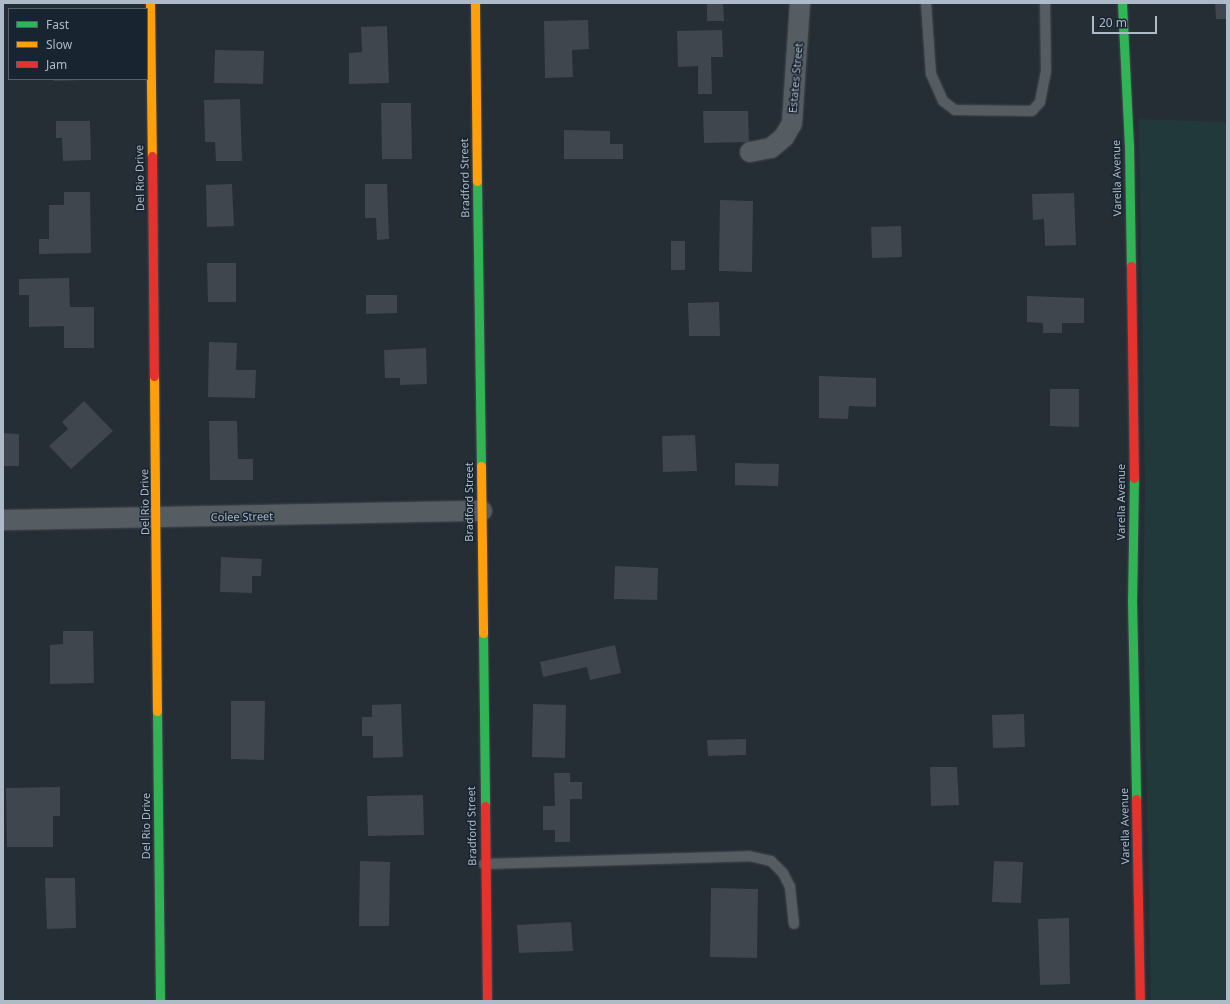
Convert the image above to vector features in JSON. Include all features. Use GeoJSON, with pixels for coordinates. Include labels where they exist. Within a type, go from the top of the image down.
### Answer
{"type":"FeatureCollection","features":[{"type":"Feature","properties":{"kind":"street","name":"Del Rio Drive"},"geometry":{"type":"LineString","coordinates":[[150,3],[157,519],[160,1001]]}},
{"type":"Feature","properties":{"kind":"street","name":"Bradford Street"},"geometry":{"type":"LineString","coordinates":[[475,3],[482,511],[484,864],[487,1001]]}},
{"type":"Feature","properties":{"kind":"street","name":"Estates Street"},"geometry":{"type":"LineString","coordinates":[[750,152],[771,148],[784,137],[792,122],[800,3]]}},
{"type":"Feature","properties":{"kind":"street","name":"Varella Avenue"},"geometry":{"type":"LineString","coordinates":[[1122,3],[1129,144],[1134,490],[1132,600],[1140,1001]]}},
{"type":"Feature","properties":{"kind":"street","name":"Colee Street"},"geometry":{"type":"LineString","coordinates":[[3,520],[157,519],[482,511]]}},
{"type":"Feature","properties":{"kind":"lane"},"geometry":{"type":"LineString","coordinates":[[926,3],[931,74],[943,101],[955,110],[1032,111],[1040,102],[1046,71],[1045,3]]}},
{"type":"Feature","properties":{"kind":"lane"},"geometry":{"type":"LineString","coordinates":[[484,864],[749,856],[771,861],[782,873],[790,887],[794,924]]}},
{"type":"Feature","properties":{"kind":"green space"},"geometry":{"type":"Polygon","coordinates":[[[1139,119],[1227,122],[1227,1001],[1151,1001],[1143,600],[1145,490],[1139,119]]]}},
{"type":"Feature","properties":{"kind":"building"},"geometry":{"type":"Polygon","coordinates":[[[707,3],[723,3],[724,21],[707,21],[707,3]]]}},
{"type":"Feature","properties":{"kind":"building"},"geometry":{"type":"Polygon","coordinates":[[[1215,3],[1227,3],[1227,19],[1216,19],[1215,3]]]}},
{"type":"Feature","properties":{"kind":"building"},"geometry":{"type":"Polygon","coordinates":[[[588,20],[589,49],[572,50],[573,77],[545,78],[544,21],[588,20]]]}},
{"type":"Feature","properties":{"kind":"building"},"geometry":{"type":"Polygon","coordinates":[[[387,26],[389,83],[349,84],[349,53],[362,52],[361,27],[387,26]]]}},
{"type":"Feature","properties":{"kind":"building"},"geometry":{"type":"Polygon","coordinates":[[[722,30],[723,57],[711,57],[712,94],[698,94],[698,66],[678,67],[677,31],[722,30]]]}},
{"type":"Feature","properties":{"kind":"building"},"geometry":{"type":"Polygon","coordinates":[[[215,50],[264,51],[263,84],[214,83],[215,50]]]}},
{"type":"Feature","properties":{"kind":"building"},"geometry":{"type":"Polygon","coordinates":[[[54,80],[85,80],[54,81],[54,80]]]}},
{"type":"Feature","properties":{"kind":"building"},"geometry":{"type":"Polygon","coordinates":[[[240,99],[242,161],[216,161],[215,142],[205,142],[204,100],[240,99]]]}},
{"type":"Feature","properties":{"kind":"building"},"geometry":{"type":"Polygon","coordinates":[[[381,103],[411,103],[412,159],[382,159],[381,103]]]}},
{"type":"Feature","properties":{"kind":"building"},"geometry":{"type":"Polygon","coordinates":[[[703,111],[748,111],[749,142],[704,143],[703,111]]]}},
{"type":"Feature","properties":{"kind":"building"},"geometry":{"type":"Polygon","coordinates":[[[56,121],[90,121],[91,160],[63,161],[62,138],[56,138],[56,121]]]}},
{"type":"Feature","properties":{"kind":"building"},"geometry":{"type":"Polygon","coordinates":[[[564,130],[610,131],[610,144],[623,144],[623,159],[564,159],[564,130]]]}},
{"type":"Feature","properties":{"kind":"building"},"geometry":{"type":"Polygon","coordinates":[[[232,184],[234,226],[207,227],[206,185],[232,184]]]}},
{"type":"Feature","properties":{"kind":"building"},"geometry":{"type":"Polygon","coordinates":[[[365,184],[387,184],[389,239],[377,240],[376,218],[365,218],[365,184]]]}},
{"type":"Feature","properties":{"kind":"building"},"geometry":{"type":"Polygon","coordinates":[[[64,192],[90,192],[91,253],[39,254],[39,239],[49,239],[49,205],[64,205],[64,192]]]}},
{"type":"Feature","properties":{"kind":"building"},"geometry":{"type":"Polygon","coordinates":[[[1074,193],[1076,245],[1045,246],[1044,219],[1033,220],[1032,194],[1074,193]]]}},
{"type":"Feature","properties":{"kind":"building"},"geometry":{"type":"Polygon","coordinates":[[[720,200],[753,201],[752,272],[719,271],[720,200]]]}},
{"type":"Feature","properties":{"kind":"building"},"geometry":{"type":"Polygon","coordinates":[[[901,226],[902,257],[872,258],[871,227],[901,226]]]}},
{"type":"Feature","properties":{"kind":"building"},"geometry":{"type":"Polygon","coordinates":[[[671,241],[685,241],[685,270],[671,270],[671,241]]]}},
{"type":"Feature","properties":{"kind":"building"},"geometry":{"type":"Polygon","coordinates":[[[207,263],[236,263],[236,302],[208,302],[207,263]]]}},
{"type":"Feature","properties":{"kind":"building"},"geometry":{"type":"Polygon","coordinates":[[[69,278],[70,307],[94,307],[94,348],[64,348],[64,326],[29,327],[29,295],[19,295],[19,279],[69,278]]]}},
{"type":"Feature","properties":{"kind":"building"},"geometry":{"type":"Polygon","coordinates":[[[366,295],[397,295],[397,313],[366,314],[366,295]]]}},
{"type":"Feature","properties":{"kind":"building"},"geometry":{"type":"Polygon","coordinates":[[[1027,296],[1084,298],[1084,323],[1062,323],[1062,333],[1043,333],[1043,323],[1027,322],[1027,296]]]}},
{"type":"Feature","properties":{"kind":"building"},"geometry":{"type":"Polygon","coordinates":[[[719,302],[720,336],[689,336],[688,303],[719,302]]]}},
{"type":"Feature","properties":{"kind":"building"},"geometry":{"type":"Polygon","coordinates":[[[209,342],[237,343],[236,370],[256,370],[255,398],[208,397],[209,342]]]}},
{"type":"Feature","properties":{"kind":"building"},"geometry":{"type":"Polygon","coordinates":[[[426,348],[427,384],[400,385],[400,378],[385,378],[384,350],[426,348]]]}},
{"type":"Feature","properties":{"kind":"building"},"geometry":{"type":"Polygon","coordinates":[[[819,376],[876,378],[876,407],[849,406],[848,419],[819,418],[819,376]]]}},
{"type":"Feature","properties":{"kind":"building"},"geometry":{"type":"Polygon","coordinates":[[[1050,389],[1079,389],[1079,427],[1050,426],[1050,389]]]}},
{"type":"Feature","properties":{"kind":"building"},"geometry":{"type":"Polygon","coordinates":[[[84,401],[113,431],[71,469],[49,446],[68,429],[62,422],[84,401]]]}},
{"type":"Feature","properties":{"kind":"building"},"geometry":{"type":"Polygon","coordinates":[[[209,421],[237,421],[238,459],[253,459],[253,480],[210,480],[209,421]]]}},
{"type":"Feature","properties":{"kind":"building"},"geometry":{"type":"Polygon","coordinates":[[[3,433],[19,434],[19,466],[3,466],[3,433]]]}},
{"type":"Feature","properties":{"kind":"building"},"geometry":{"type":"Polygon","coordinates":[[[695,435],[697,471],[663,472],[662,436],[695,435]]]}},
{"type":"Feature","properties":{"kind":"building"},"geometry":{"type":"Polygon","coordinates":[[[735,463],[779,464],[778,486],[735,485],[735,463]]]}},
{"type":"Feature","properties":{"kind":"building"},"geometry":{"type":"Polygon","coordinates":[[[221,557],[262,559],[261,576],[252,576],[252,593],[220,592],[221,557]]]}},
{"type":"Feature","properties":{"kind":"building"},"geometry":{"type":"Polygon","coordinates":[[[615,566],[658,568],[657,600],[614,599],[615,566]]]}},
{"type":"Feature","properties":{"kind":"building"},"geometry":{"type":"Polygon","coordinates":[[[63,631],[93,631],[94,683],[50,684],[50,645],[63,644],[63,631]]]}},
{"type":"Feature","properties":{"kind":"building"},"geometry":{"type":"Polygon","coordinates":[[[615,645],[621,673],[590,680],[587,667],[543,677],[540,662],[615,645]]]}},
{"type":"Feature","properties":{"kind":"building"},"geometry":{"type":"Polygon","coordinates":[[[231,701],[265,701],[264,760],[231,759],[231,701]]]}},
{"type":"Feature","properties":{"kind":"building"},"geometry":{"type":"Polygon","coordinates":[[[401,704],[403,757],[373,758],[373,736],[362,736],[362,717],[372,717],[372,705],[401,704]]]}},
{"type":"Feature","properties":{"kind":"building"},"geometry":{"type":"Polygon","coordinates":[[[533,704],[566,705],[565,758],[532,757],[533,704]]]}},
{"type":"Feature","properties":{"kind":"building"},"geometry":{"type":"Polygon","coordinates":[[[1024,714],[1025,747],[993,748],[992,715],[1024,714]]]}},
{"type":"Feature","properties":{"kind":"building"},"geometry":{"type":"Polygon","coordinates":[[[746,739],[746,755],[708,756],[707,740],[746,739]]]}},
{"type":"Feature","properties":{"kind":"building"},"geometry":{"type":"Polygon","coordinates":[[[930,767],[957,767],[959,805],[931,806],[930,767]]]}},
{"type":"Feature","properties":{"kind":"building"},"geometry":{"type":"Polygon","coordinates":[[[554,773],[570,773],[570,782],[582,782],[582,799],[570,799],[570,842],[555,842],[555,830],[543,830],[543,806],[555,806],[554,773]]]}},
{"type":"Feature","properties":{"kind":"building"},"geometry":{"type":"Polygon","coordinates":[[[60,787],[60,816],[53,816],[53,847],[7,847],[6,788],[60,787]]]}},
{"type":"Feature","properties":{"kind":"building"},"geometry":{"type":"Polygon","coordinates":[[[423,795],[424,835],[368,836],[367,796],[423,795]]]}},
{"type":"Feature","properties":{"kind":"building"},"geometry":{"type":"Polygon","coordinates":[[[360,861],[390,862],[389,926],[359,926],[360,861]]]}},
{"type":"Feature","properties":{"kind":"building"},"geometry":{"type":"Polygon","coordinates":[[[994,861],[1023,862],[1021,903],[992,902],[994,861]]]}},
{"type":"Feature","properties":{"kind":"building"},"geometry":{"type":"Polygon","coordinates":[[[45,878],[75,878],[76,928],[47,929],[45,878]]]}},
{"type":"Feature","properties":{"kind":"building"},"geometry":{"type":"Polygon","coordinates":[[[711,888],[758,889],[757,958],[710,957],[711,888]]]}},
{"type":"Feature","properties":{"kind":"building"},"geometry":{"type":"Polygon","coordinates":[[[1069,918],[1070,984],[1040,985],[1038,919],[1069,918]]]}},
{"type":"Feature","properties":{"kind":"building"},"geometry":{"type":"Polygon","coordinates":[[[571,922],[573,951],[519,953],[517,925],[571,922]]]}},
{"type":"Feature","properties":{"kind":"traffic: fast"},"geometry":{"type":"LineString","coordinates":[[1122,3],[1129,144],[1131,266]]}},
{"type":"Feature","properties":{"kind":"traffic: fast"},"geometry":{"type":"LineString","coordinates":[[477,181],[481,466]]}},
{"type":"Feature","properties":{"kind":"traffic: fast"},"geometry":{"type":"LineString","coordinates":[[1134,478],[1132,600],[1136,799]]}},
{"type":"Feature","properties":{"kind":"traffic: fast"},"geometry":{"type":"LineString","coordinates":[[483,633],[485,806]]}},
{"type":"Feature","properties":{"kind":"traffic: fast"},"geometry":{"type":"LineString","coordinates":[[157,711],[160,1001]]}},
{"type":"Feature","properties":{"kind":"traffic: slow"},"geometry":{"type":"LineString","coordinates":[[150,3],[152,156]]}},
{"type":"Feature","properties":{"kind":"traffic: slow"},"geometry":{"type":"LineString","coordinates":[[475,3],[477,181]]}},
{"type":"Feature","properties":{"kind":"traffic: slow"},"geometry":{"type":"LineString","coordinates":[[154,376],[157,711]]}},
{"type":"Feature","properties":{"kind":"traffic: slow"},"geometry":{"type":"LineString","coordinates":[[481,466],[483,633]]}},
{"type":"Feature","properties":{"kind":"traffic: jam"},"geometry":{"type":"LineString","coordinates":[[152,156],[154,376]]}},
{"type":"Feature","properties":{"kind":"traffic: jam"},"geometry":{"type":"LineString","coordinates":[[1131,266],[1134,478]]}},
{"type":"Feature","properties":{"kind":"traffic: jam"},"geometry":{"type":"LineString","coordinates":[[1136,799],[1140,1001]]}},
{"type":"Feature","properties":{"kind":"traffic: jam"},"geometry":{"type":"LineString","coordinates":[[485,806],[487,1001]]}}]}
